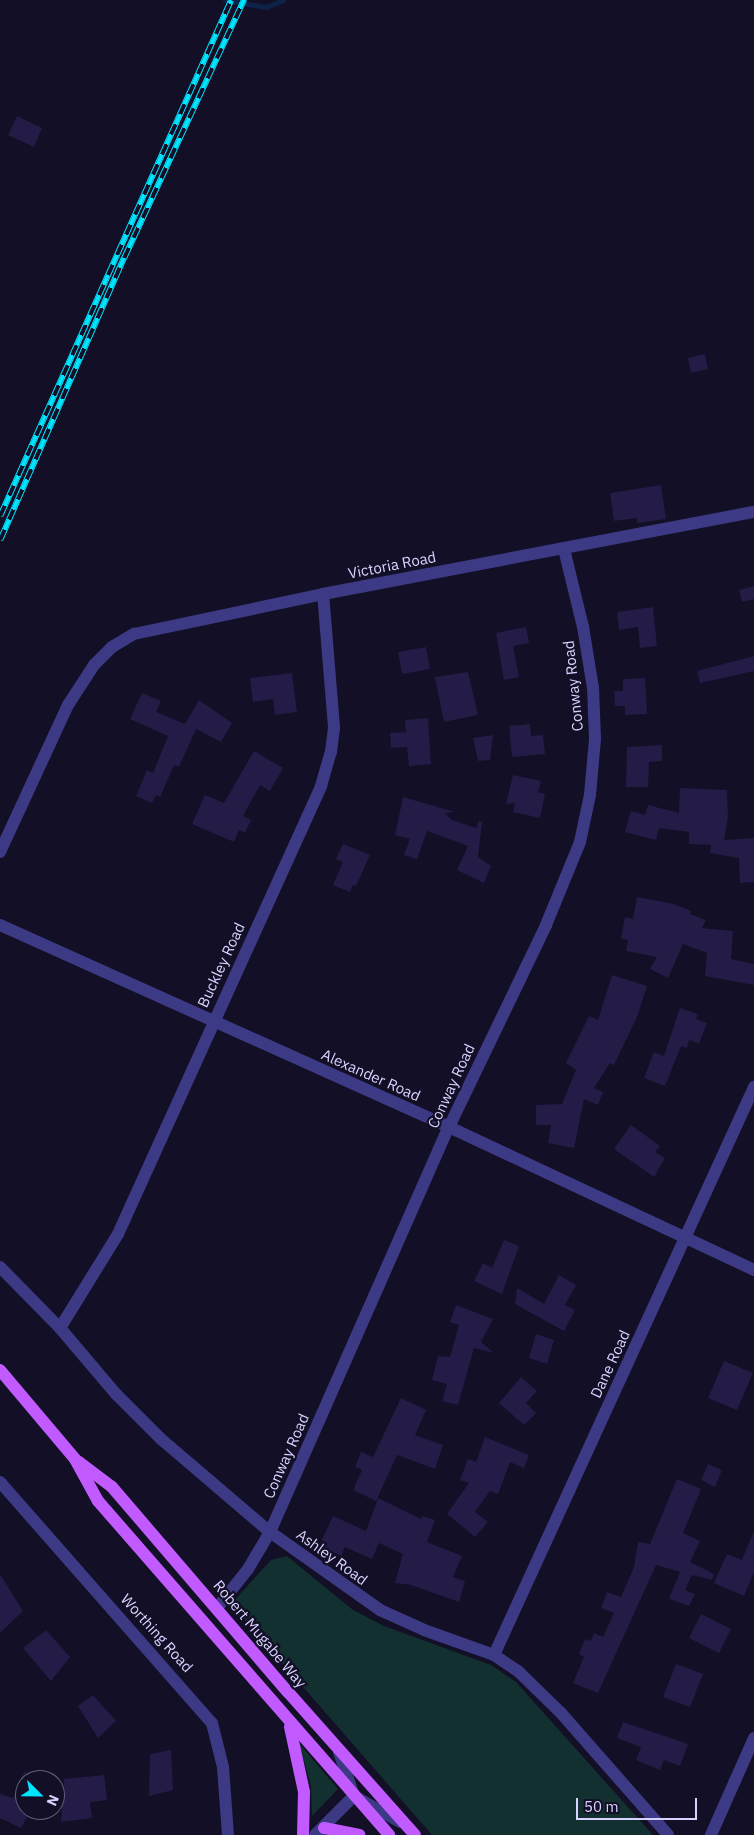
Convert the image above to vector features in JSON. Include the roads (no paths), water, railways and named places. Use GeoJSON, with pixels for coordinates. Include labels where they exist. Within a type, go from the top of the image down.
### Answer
{"type":"FeatureCollection","features":[{"type":"Feature","properties":{"kind":"main road","name":"Robert Mugabe Way"},"geometry":{"type":"LineString","coordinates":[[0,1370],[75,1459],[98,1500],[289,1724],[389,1835]]}},
{"type":"Feature","properties":{"kind":"main road","name":"Robert Mugabe Way"},"geometry":{"type":"LineString","coordinates":[[75,1459],[112,1487],[415,1835]]}},
{"type":"Feature","properties":{"kind":"main road"},"geometry":{"type":"LineString","coordinates":[[289,1724],[304,1792],[303,1835]]}},
{"type":"Feature","properties":{"kind":"main road"},"geometry":{"type":"LineString","coordinates":[[319,1831],[359,1835]]}},
{"type":"Feature","properties":{"kind":"street","name":"Victoria Road"},"geometry":{"type":"LineString","coordinates":[[0,852],[68,704],[94,665],[112,647],[134,634],[323,594],[754,512]]}},
{"type":"Feature","properties":{"kind":"street","name":"Conway Road"},"geometry":{"type":"LineString","coordinates":[[217,1608],[270,1532],[449,1127],[546,925],[580,842],[590,795],[595,739],[593,688],[583,627],[564,549]]}},
{"type":"Feature","properties":{"kind":"street","name":"Buckley Road"},"geometry":{"type":"LineString","coordinates":[[60,1328],[118,1234],[212,1022],[321,786],[331,752],[334,727],[323,594]]}},
{"type":"Feature","properties":{"kind":"street","name":"Alexander Road"},"geometry":{"type":"LineString","coordinates":[[0,925],[449,1127],[754,1270]]}},
{"type":"Feature","properties":{"kind":"street","name":"Dane Road"},"geometry":{"type":"LineString","coordinates":[[494,1655],[754,1087]]}},
{"type":"Feature","properties":{"kind":"street","name":"Ashley Road"},"geometry":{"type":"LineString","coordinates":[[0,1267],[60,1328],[116,1394],[161,1439],[270,1532],[380,1610],[424,1630],[494,1655],[545,1696],[668,1835]]}},
{"type":"Feature","properties":{"kind":"street","name":"Worthing Road"},"geometry":{"type":"LineString","coordinates":[[0,1482],[212,1723],[222,1767],[228,1835]]}},
{"type":"Feature","properties":{"kind":"street"},"geometry":{"type":"LineString","coordinates":[[711,1835],[754,1738]]}},
{"type":"Feature","properties":{"kind":"street"},"geometry":{"type":"LineString","coordinates":[[336,1744],[354,1796],[394,1817],[415,1835]]}},
{"type":"Feature","properties":{"kind":"street"},"geometry":{"type":"LineString","coordinates":[[319,1831],[354,1796]]}},
{"type":"Feature","properties":{"kind":"waterway"},"geometry":{"type":"LineString","coordinates":[[225,0],[266,7],[283,0]]}},
{"type":"Feature","properties":{"kind":"railway"},"geometry":{"type":"LineString","coordinates":[[0,516],[231,0]]}},
{"type":"Feature","properties":{"kind":"railway"},"geometry":{"type":"LineString","coordinates":[[0,540],[124,258],[244,0]]}}]}
